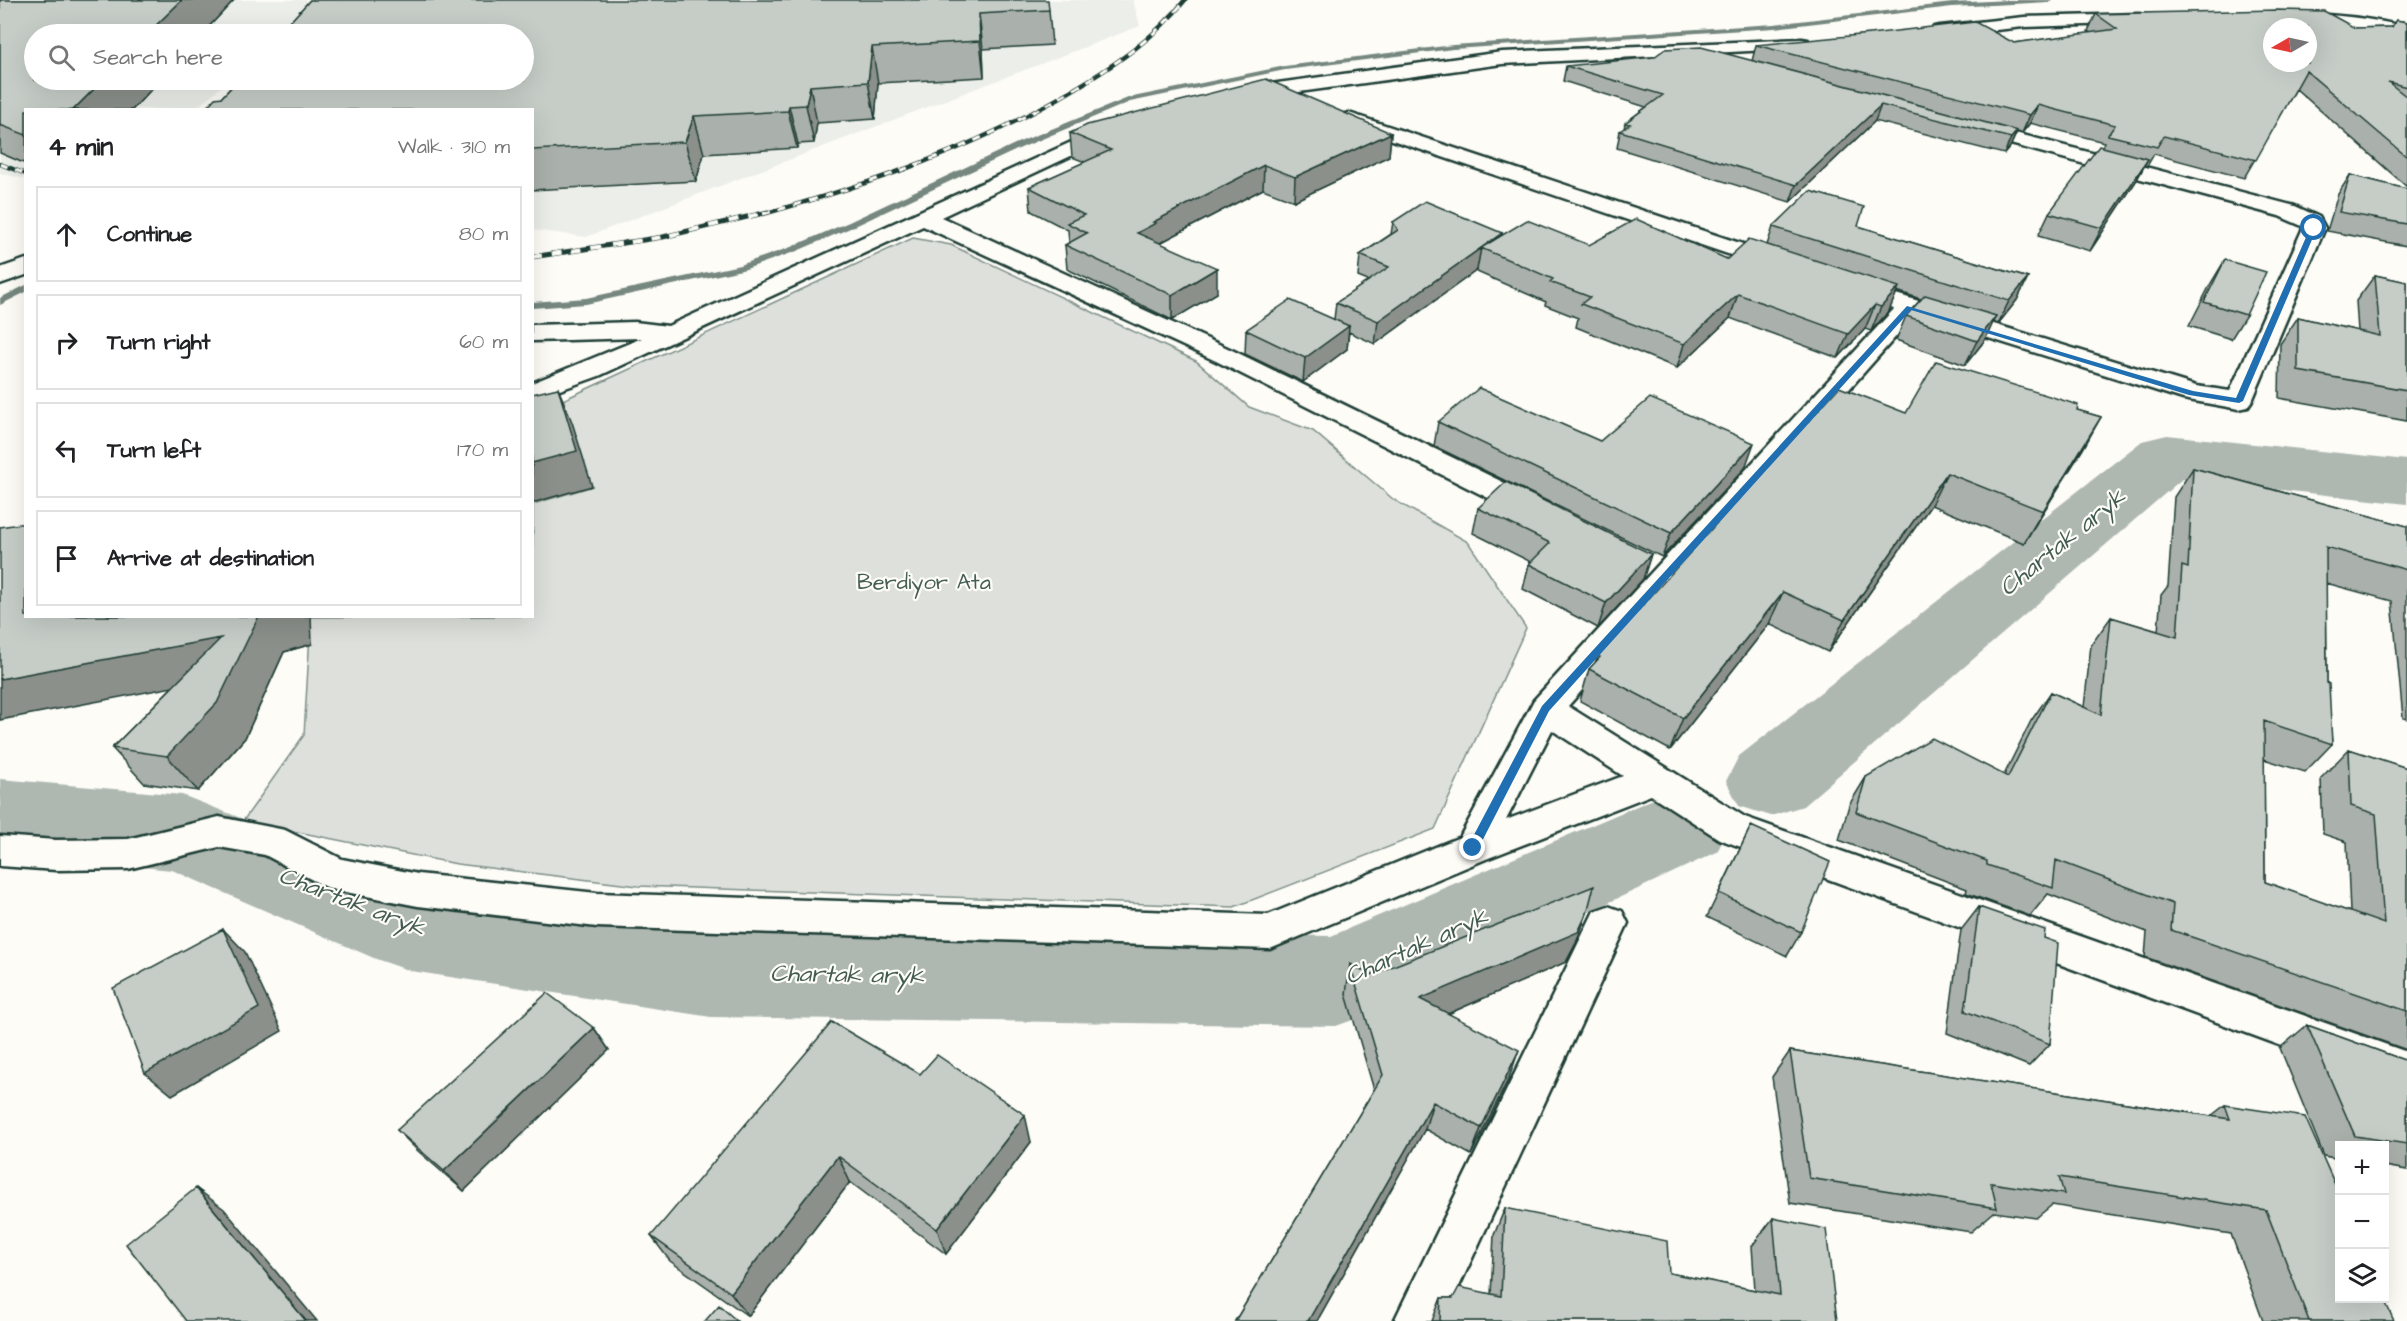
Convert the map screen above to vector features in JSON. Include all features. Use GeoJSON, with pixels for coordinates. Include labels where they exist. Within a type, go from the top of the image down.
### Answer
{"type":"FeatureCollection","features":[{"type":"Feature","properties":{"kind":"street"},"geometry":{"type":"LineString","coordinates":[[1924,33],[2024,22],[2151,19]]}},
{"type":"Feature","properties":{"kind":"street"},"geometry":{"type":"LineString","coordinates":[[2317,19],[2382,26],[2407,32]]}},
{"type":"Feature","properties":{"kind":"street"},"geometry":{"type":"LineString","coordinates":[[2382,26],[2407,23]]}},
{"type":"Feature","properties":{"kind":"street"},"geometry":{"type":"LineString","coordinates":[[1217,99],[1262,90],[1502,58],[1824,43]]}},
{"type":"Feature","properties":{"kind":"street"},"geometry":{"type":"LineString","coordinates":[[1684,51],[1741,67]]}},
{"type":"Feature","properties":{"kind":"street"},"geometry":{"type":"LineString","coordinates":[[1262,90],[1307,105]]}},
{"type":"Feature","properties":{"kind":"street"},"geometry":{"type":"LineString","coordinates":[[1330,113],[1796,269]]}},
{"type":"Feature","properties":{"kind":"street"},"geometry":{"type":"LineString","coordinates":[[534,391],[590,370],[671,334],[1098,135],[1136,121]]}},
{"type":"Feature","properties":{"kind":"street"},"geometry":{"type":"LineString","coordinates":[[1830,280],[1909,307],[2192,393],[2239,401],[2314,228],[2311,222],[2287,211],[1946,121]]}},
{"type":"Feature","properties":{"kind":"street"},"geometry":{"type":"LineString","coordinates":[[924,218],[1225,356],[1554,519]]}},
{"type":"Feature","properties":{"kind":"street"},"geometry":{"type":"LineString","coordinates":[[0,278],[20,259]]}},
{"type":"Feature","properties":{"kind":"street"},"geometry":{"type":"LineString","coordinates":[[1473,848],[1546,709],[1656,570],[1909,307]]}},
{"type":"Feature","properties":{"kind":"street"},"geometry":{"type":"LineString","coordinates":[[534,333],[636,329],[671,334]]}},
{"type":"Feature","properties":{"kind":"street"},"geometry":{"type":"LineString","coordinates":[[1546,709],[1732,828],[2407,1072]]}},
{"type":"Feature","properties":{"kind":"street"},"geometry":{"type":"LineString","coordinates":[[0,851],[56,855],[128,854],[219,832],[272,841],[335,874],[417,890],[597,910],[1270,932],[1473,848],[1653,779]]}},
{"type":"Feature","properties":{"kind":"street"},"geometry":{"type":"LineString","coordinates":[[1418,1321],[1608,922]]}},
{"type":"Feature","properties":{"kind":"shaded area"},"geometry":{"type":"Polygon","coordinates":[[[0,0],[319,0],[291,24],[24,24],[24,90],[217,90],[196,108],[24,108],[24,179],[0,173],[0,0]]]}},
{"type":"Feature","properties":{"kind":"shaded area"},"geometry":{"type":"Polygon","coordinates":[[[339,0],[1133,0],[1140,26],[586,237],[534,230],[534,108],[243,108],[424,90],[534,90],[534,24],[470,24],[339,0]]]}},
{"type":"Feature","properties":{"kind":"green space","name":"Berdiyor Ata"},"geometry":{"type":"Polygon","coordinates":[[[913,238],[951,245],[1196,361],[1249,407],[1313,431],[1394,500],[1468,542],[1526,628],[1435,829],[1234,907],[638,886],[457,864],[243,821],[304,735],[311,618],[534,618],[534,504],[590,487],[563,400],[913,238]]]}},
{"type":"Feature","properties":{"kind":"building"},"geometry":{"type":"Polygon","coordinates":[[[0,0],[182,0],[157,24],[24,24],[24,90],[93,90],[75,108],[24,108],[24,134],[0,125],[0,0]]]}},
{"type":"Feature","properties":{"kind":"building"},"geometry":{"type":"Polygon","coordinates":[[[310,0],[1048,0],[1049,10],[979,14],[980,41],[872,47],[868,82],[810,86],[806,105],[789,106],[788,111],[694,116],[685,142],[534,150],[534,108],[206,108],[215,98],[222,97],[229,90],[534,90],[534,24],[288,24],[310,0]]]}},
{"type":"Feature","properties":{"kind":"building"},"geometry":{"type":"Polygon","coordinates":[[[2324,11],[2355,28],[2392,27],[2396,20],[2407,22],[2407,87],[2388,82],[2407,97],[2407,157],[2307,72],[2317,72],[2317,18],[2263,18],[2263,72],[2305,72],[2256,160],[2164,136],[2157,147],[2108,135],[2115,125],[2038,105],[2030,115],[1756,45],[1975,22],[2014,43],[2117,29],[2096,14],[2324,11]]]}},
{"type":"Feature","properties":{"kind":"building"},"geometry":{"type":"Polygon","coordinates":[[[1701,47],[2017,131],[2011,138],[1881,105],[1796,185],[1620,131],[1630,124],[1625,123],[1663,95],[1566,66],[1654,57],[1665,49],[1701,47]]]}},
{"type":"Feature","properties":{"kind":"building"},"geometry":{"type":"Polygon","coordinates":[[[1266,79],[1391,133],[1295,177],[1264,165],[1153,222],[1156,223],[1137,233],[1217,268],[1172,295],[1065,245],[1087,233],[1067,223],[1084,215],[1029,187],[1111,150],[1070,133],[1087,125],[1266,79]]]}},
{"type":"Feature","properties":{"kind":"building"},"geometry":{"type":"Polygon","coordinates":[[[2099,146],[2148,159],[2102,228],[2049,213],[2099,146]]]}},
{"type":"Feature","properties":{"kind":"building"},"geometry":{"type":"Polygon","coordinates":[[[2350,175],[2407,189],[2407,224],[2339,212],[2350,175]]]}},
{"type":"Feature","properties":{"kind":"building"},"geometry":{"type":"Polygon","coordinates":[[[1810,191],[1864,207],[1858,226],[2028,278],[2009,301],[1773,227],[1810,191]]]}},
{"type":"Feature","properties":{"kind":"building"},"geometry":{"type":"Polygon","coordinates":[[[1425,201],[1502,233],[1378,321],[1336,303],[1389,267],[1360,255],[1398,230],[1393,222],[1425,201]]]}},
{"type":"Feature","properties":{"kind":"building"},"geometry":{"type":"Polygon","coordinates":[[[1636,219],[1727,259],[1749,239],[1899,287],[1881,307],[1875,305],[1848,334],[1738,294],[1684,344],[1581,304],[1590,297],[1550,282],[1553,279],[1481,248],[1527,220],[1589,245],[1636,219]]]}},
{"type":"Feature","properties":{"kind":"building"},"geometry":{"type":"Polygon","coordinates":[[[2225,260],[2266,272],[2246,315],[2204,302],[2225,260]]]}},
{"type":"Feature","properties":{"kind":"building"},"geometry":{"type":"Polygon","coordinates":[[[2375,275],[2407,282],[2407,390],[2298,371],[2298,317],[2380,336],[2375,275]]]}},
{"type":"Feature","properties":{"kind":"building"},"geometry":{"type":"Polygon","coordinates":[[[1925,295],[1996,316],[1977,341],[1906,316],[1925,295]]]}},
{"type":"Feature","properties":{"kind":"building"},"geometry":{"type":"Polygon","coordinates":[[[1290,300],[1349,326],[1305,358],[1246,330],[1290,300]]]}},
{"type":"Feature","properties":{"kind":"building"},"geometry":{"type":"Polygon","coordinates":[[[1936,361],[2078,405],[2077,410],[2101,417],[2043,511],[1947,473],[1844,620],[1783,592],[1683,718],[1589,669],[1600,657],[1597,656],[1839,387],[1906,413],[1936,361]]]}},
{"type":"Feature","properties":{"kind":"building"},"geometry":{"type":"Polygon","coordinates":[[[558,388],[577,451],[534,462],[534,394],[558,388]]]}},
{"type":"Feature","properties":{"kind":"building"},"geometry":{"type":"Polygon","coordinates":[[[1479,388],[1600,441],[1650,398],[1754,443],[1671,533],[1438,422],[1479,388]]]}},
{"type":"Feature","properties":{"kind":"building"},"geometry":{"type":"Polygon","coordinates":[[[2193,468],[2407,526],[2407,570],[2326,547],[2327,683],[2329,684],[2332,744],[2264,721],[2265,882],[2384,924],[2376,814],[2351,806],[2349,749],[2407,768],[2407,1011],[2171,930],[2173,904],[2056,860],[2053,888],[1987,865],[1987,861],[1856,812],[1866,777],[1932,738],[2008,777],[2051,692],[2101,715],[2111,617],[2177,637],[2182,566],[2188,568],[2193,468]]]}},
{"type":"Feature","properties":{"kind":"building"},"geometry":{"type":"Polygon","coordinates":[[[1506,482],[1651,554],[1606,603],[1529,564],[1550,543],[1478,508],[1506,482]]]}},
{"type":"Feature","properties":{"kind":"building"},"geometry":{"type":"Polygon","coordinates":[[[24,523],[24,618],[258,618],[217,703],[167,756],[112,748],[221,638],[0,679],[0,527],[24,523]]]}},
{"type":"Feature","properties":{"kind":"building"},"geometry":{"type":"Polygon","coordinates":[[[1751,826],[1830,862],[1801,932],[1719,893],[1751,826]]]}},
{"type":"Feature","properties":{"kind":"building"},"geometry":{"type":"Polygon","coordinates":[[[1594,886],[1587,913],[1578,932],[1420,999],[1519,1050],[1481,1128],[1433,1102],[1308,1321],[1235,1321],[1383,1075],[1350,964],[1371,975],[1594,886]]]}},
{"type":"Feature","properties":{"kind":"building"},"geometry":{"type":"Polygon","coordinates":[[[1979,907],[2045,930],[2044,938],[2058,943],[2050,1044],[1965,1011],[1979,907]]]}},
{"type":"Feature","properties":{"kind":"building"},"geometry":{"type":"Polygon","coordinates":[[[223,929],[259,1008],[145,1073],[113,988],[223,929]]]}},
{"type":"Feature","properties":{"kind":"building"},"geometry":{"type":"Polygon","coordinates":[[[547,993],[594,1028],[444,1171],[397,1130],[547,993]]]}},
{"type":"Feature","properties":{"kind":"building"},"geometry":{"type":"Polygon","coordinates":[[[832,1022],[920,1074],[937,1055],[1025,1115],[937,1229],[838,1156],[731,1293],[651,1236],[832,1022]]]}},
{"type":"Feature","properties":{"kind":"building"},"geometry":{"type":"Polygon","coordinates":[[[2307,1025],[2407,1061],[2407,1144],[2355,1136],[2307,1025]]]}},
{"type":"Feature","properties":{"kind":"building"},"geometry":{"type":"Polygon","coordinates":[[[1790,1051],[2230,1119],[2225,1105],[2305,1117],[2335,1185],[2335,1303],[2386,1303],[2394,1321],[2309,1321],[2266,1210],[2059,1177],[2064,1194],[1991,1183],[1997,1208],[1809,1178],[1790,1051]]]}},
{"type":"Feature","properties":{"kind":"building"},"geometry":{"type":"Polygon","coordinates":[[[196,1188],[306,1321],[186,1321],[126,1244],[196,1188]]]}},
{"type":"Feature","properties":{"kind":"building"},"geometry":{"type":"Polygon","coordinates":[[[1505,1208],[1667,1241],[1669,1273],[1780,1295],[1773,1218],[1826,1229],[1837,1321],[1440,1321],[1441,1298],[1453,1298],[1459,1287],[1501,1296],[1505,1208]]]}},
{"type":"Feature","properties":{"kind":"building"},"geometry":{"type":"Polygon","coordinates":[[[719,1305],[737,1321],[705,1321],[719,1305]]]}},
{"type":"Feature","properties":{"kind":"waterway"},"geometry":{"type":"LineString","coordinates":[[534,305],[586,301],[743,267],[794,249],[852,224],[1020,145],[1128,100],[1285,68],[1453,47],[1774,26],[1952,5],[2049,0]]}},
{"type":"Feature","properties":{"kind":"waterway"},"geometry":{"type":"LineString","coordinates":[[0,302],[24,289]]}},
{"type":"Feature","properties":{"kind":"waterway","name":"Chartak aryk"},"geometry":{"type":"LineString","coordinates":[[1771,781],[2167,456],[2407,482]]}},
{"type":"Feature","properties":{"kind":"waterway","name":"Chartak aryk"},"geometry":{"type":"LineString","coordinates":[[0,816],[182,833],[411,929],[711,972],[1336,981],[1684,826]]}},
{"type":"Feature","properties":{"kind":"railway"},"geometry":{"type":"LineString","coordinates":[[763,214],[844,190],[924,162],[1039,109],[1120,60],[1148,38],[1185,0]]}},
{"type":"Feature","properties":{"kind":"railway"},"geometry":{"type":"LineString","coordinates":[[0,164],[24,173]]}},
{"type":"Feature","properties":{"kind":"railway"},"geometry":{"type":"LineString","coordinates":[[534,257],[663,237],[768,212]]}},
{"type":"Feature","properties":{"kind":"route"},"geometry":{"type":"LineString","coordinates":[[1473,848],[1546,709],[1909,307],[2192,393],[2239,401],[2314,228]]}}]}
